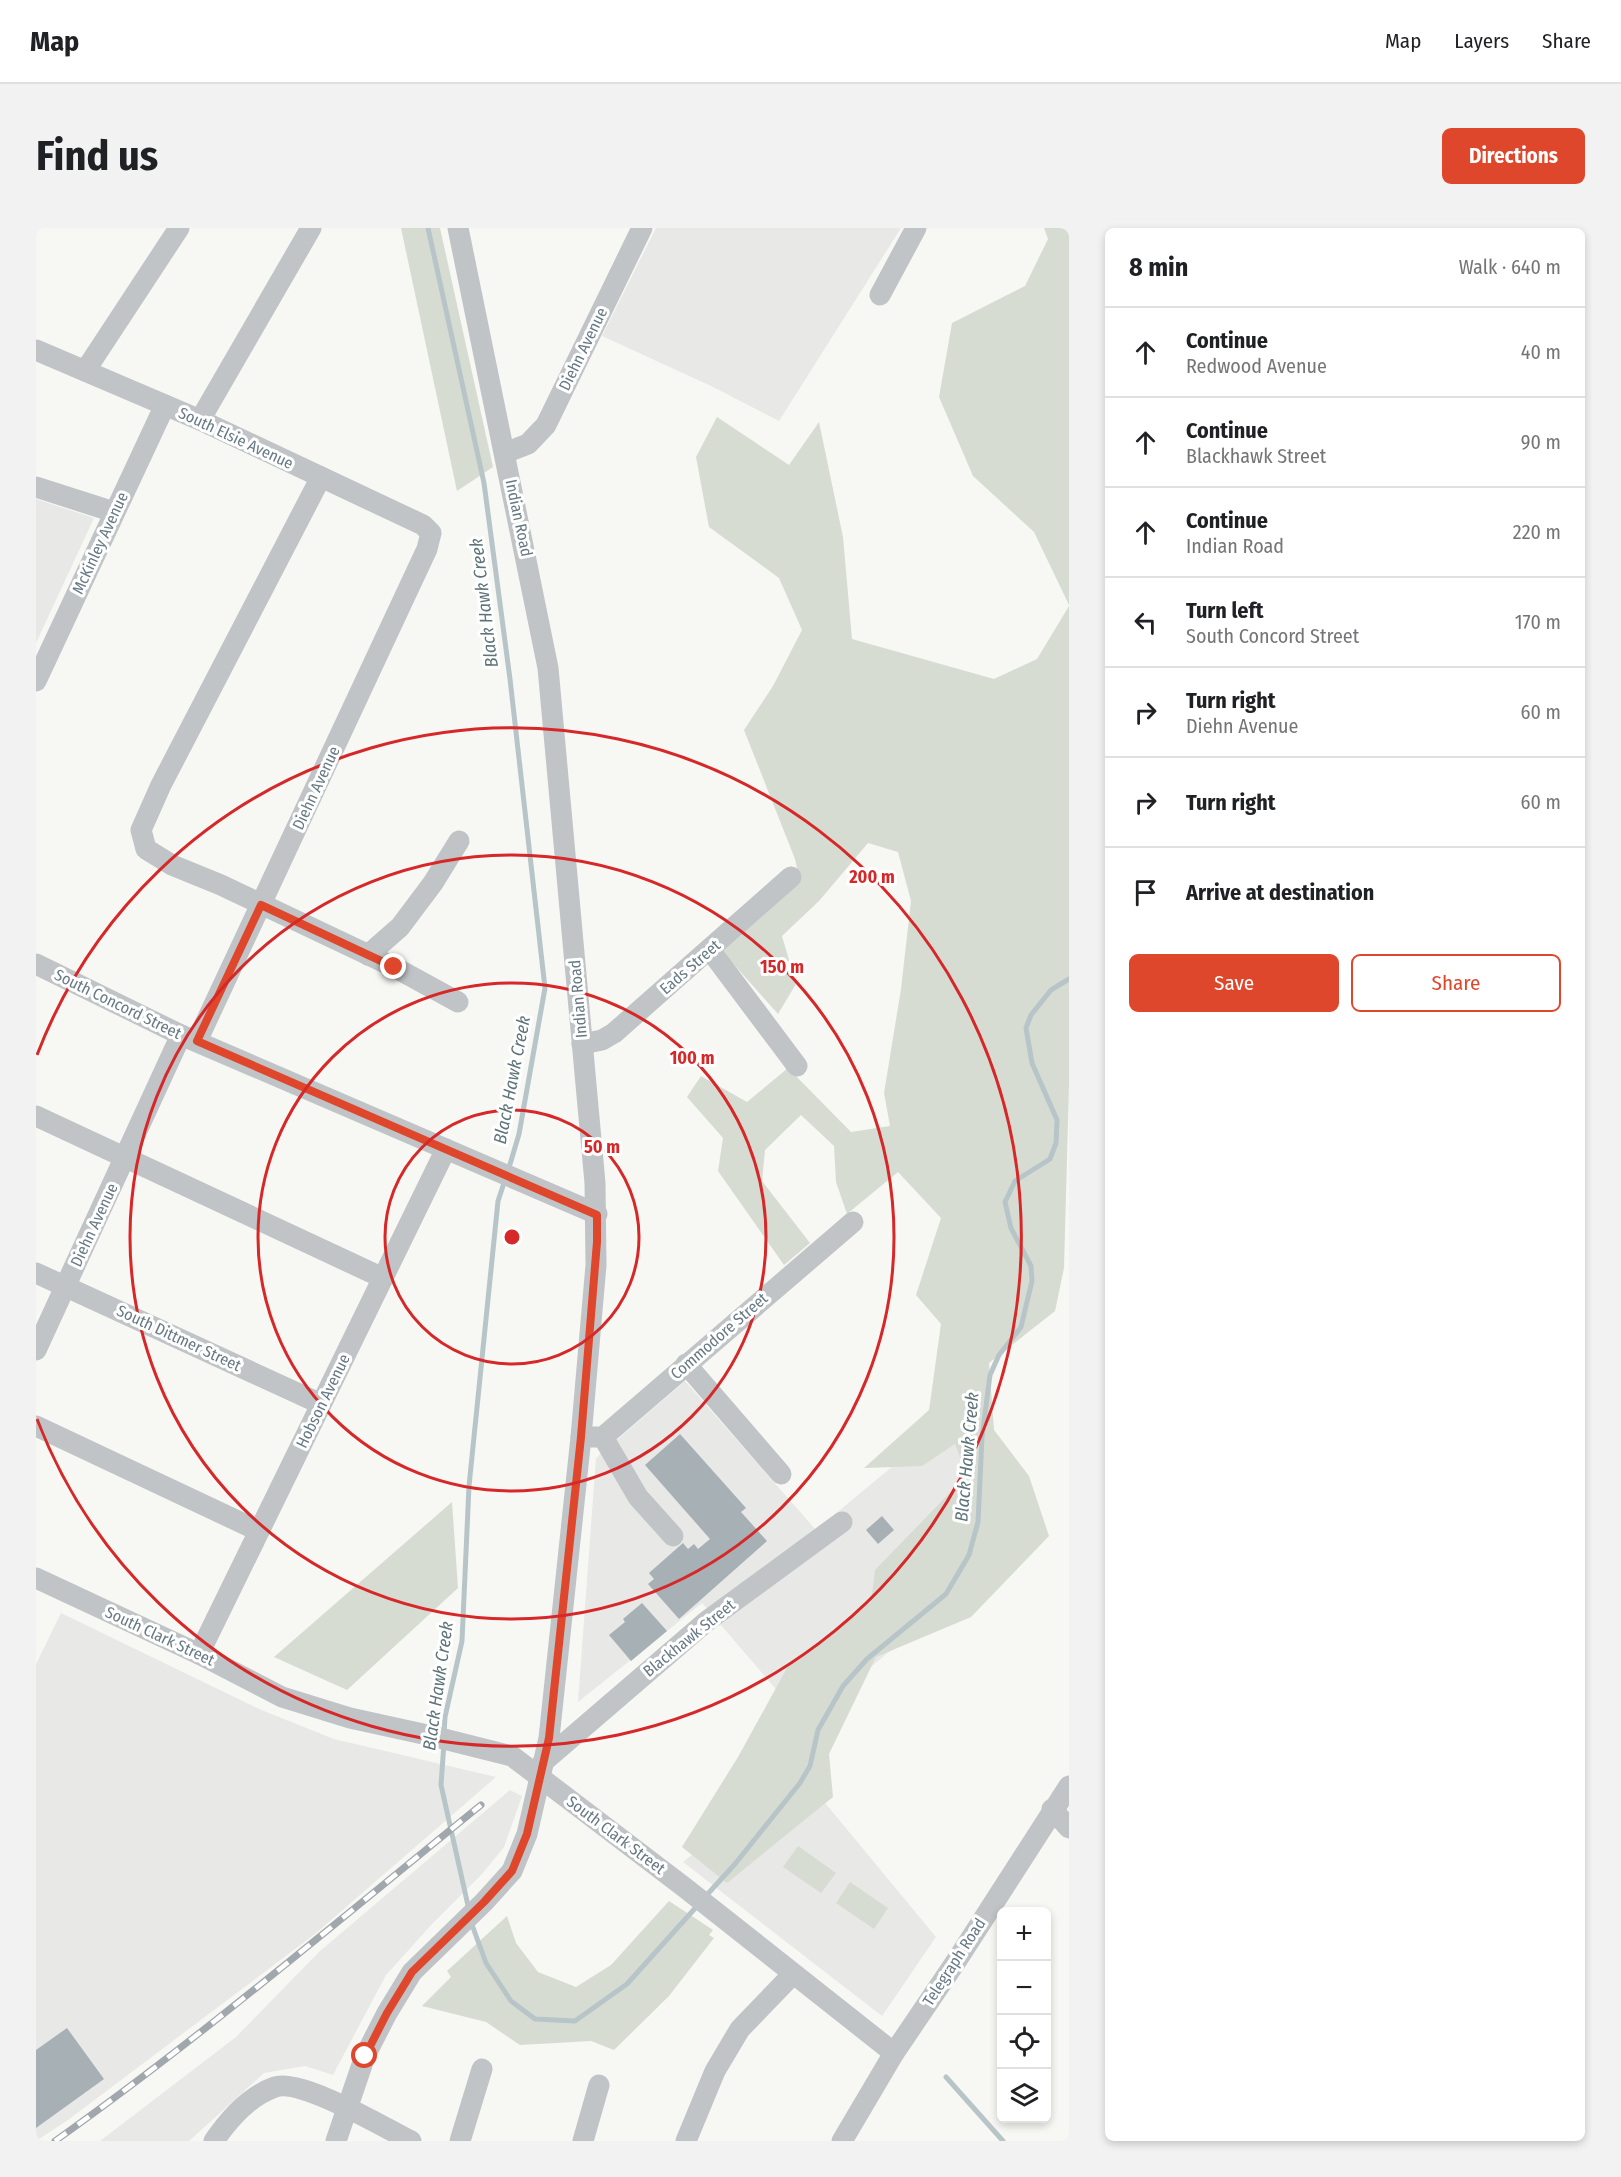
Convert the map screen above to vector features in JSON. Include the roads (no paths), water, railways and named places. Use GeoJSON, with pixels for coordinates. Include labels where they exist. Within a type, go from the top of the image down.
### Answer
{"type":"FeatureCollection","features":[{"type":"Feature","properties":{"kind":"street"},"geometry":{"type":"LineString","coordinates":[[85,372],[178,228]]}},
{"type":"Feature","properties":{"kind":"street"},"geometry":{"type":"LineString","coordinates":[[200,420],[311,228]]}},
{"type":"Feature","properties":{"kind":"street","name":"Indian Road"},"geometry":{"type":"LineString","coordinates":[[458,228],[549,668],[597,1215],[596,1266],[581,1437],[549,1738],[542,1769]]}},
{"type":"Feature","properties":{"kind":"street","name":"Diehn Avenue"},"geometry":{"type":"LineString","coordinates":[[505,453],[528,444],[546,424],[642,228]]}},
{"type":"Feature","properties":{"kind":"street"},"geometry":{"type":"LineString","coordinates":[[880,296],[916,228]]}},
{"type":"Feature","properties":{"kind":"street","name":"South Elsie Avenue"},"geometry":{"type":"LineString","coordinates":[[36,350],[200,420],[423,525],[432,533]]}},
{"type":"Feature","properties":{"kind":"street","name":"McKinley Avenue"},"geometry":{"type":"LineString","coordinates":[[36,681],[165,405]]}},
{"type":"Feature","properties":{"kind":"street"},"geometry":{"type":"LineString","coordinates":[[321,477],[161,785],[141,830],[146,849],[172,865],[221,885],[394,967],[458,1002]]}},
{"type":"Feature","properties":{"kind":"street"},"geometry":{"type":"LineString","coordinates":[[36,487],[114,513]]}},
{"type":"Feature","properties":{"kind":"street","name":"Diehn Avenue"},"geometry":{"type":"LineString","coordinates":[[36,1350],[125,1157],[261,905],[427,549],[432,533]]}},
{"type":"Feature","properties":{"kind":"street"},"geometry":{"type":"LineString","coordinates":[[368,955],[400,927],[433,884],[459,842]]}},
{"type":"Feature","properties":{"kind":"street","name":"Eads Street"},"geometry":{"type":"LineString","coordinates":[[582,1044],[602,1040],[614,1033],[791,877]]}},
{"type":"Feature","properties":{"kind":"street"},"geometry":{"type":"LineString","coordinates":[[710,950],[797,1066]]}},
{"type":"Feature","properties":{"kind":"street","name":"South Concord Street"},"geometry":{"type":"LineString","coordinates":[[36,964],[189,1038],[597,1215]]}},
{"type":"Feature","properties":{"kind":"street"},"geometry":{"type":"LineString","coordinates":[[36,1116],[383,1278]]}},
{"type":"Feature","properties":{"kind":"street","name":"Hobson Avenue"},"geometry":{"type":"LineString","coordinates":[[200,1654],[446,1149]]}},
{"type":"Feature","properties":{"kind":"street","name":"Commodore Street"},"geometry":{"type":"LineString","coordinates":[[603,1437],[853,1222]]}},
{"type":"Feature","properties":{"kind":"street","name":"South Dittmer Street"},"geometry":{"type":"LineString","coordinates":[[36,1273],[321,1404]]}},
{"type":"Feature","properties":{"kind":"street"},"geometry":{"type":"LineString","coordinates":[[686,1365],[781,1474]]}},
{"type":"Feature","properties":{"kind":"street"},"geometry":{"type":"LineString","coordinates":[[36,1426],[260,1531]]}},
{"type":"Feature","properties":{"kind":"street"},"geometry":{"type":"LineString","coordinates":[[581,1437],[603,1437],[638,1497],[673,1536]]}},
{"type":"Feature","properties":{"kind":"street","name":"Blackhawk Street"},"geometry":{"type":"LineString","coordinates":[[542,1769],[707,1621],[842,1522]]}},
{"type":"Feature","properties":{"kind":"street","name":"South Clark Street"},"geometry":{"type":"LineString","coordinates":[[36,1578],[200,1654],[282,1697],[350,1718],[512,1756],[542,1769],[684,1887],[894,2053]]}},
{"type":"Feature","properties":{"kind":"street"},"geometry":{"type":"LineString","coordinates":[[336,2141],[365,2056],[412,1972],[484,1902],[512,1871],[527,1834],[542,1769]]}},
{"type":"Feature","properties":{"kind":"street","name":"Telegraph Road"},"geometry":{"type":"LineString","coordinates":[[842,2141],[894,2053],[957,1960],[1069,1785]]}},
{"type":"Feature","properties":{"kind":"street"},"geometry":{"type":"LineString","coordinates":[[1052,1809],[1069,1828]]}},
{"type":"Feature","properties":{"kind":"street"},"geometry":{"type":"LineString","coordinates":[[686,2141],[715,2071],[740,2029],[793,1974]]}},
{"type":"Feature","properties":{"kind":"street"},"geometry":{"type":"LineString","coordinates":[[460,2141],[482,2069]]}},
{"type":"Feature","properties":{"kind":"street"},"geometry":{"type":"LineString","coordinates":[[583,2141],[599,2085]]}},
{"type":"Feature","properties":{"kind":"street"},"geometry":{"type":"LineString","coordinates":[[214,2141],[225,2125],[253,2098],[278,2086],[306,2089],[411,2141]]}},
{"type":"Feature","properties":{"kind":"waterway","name":"Black Hawk Creek"},"geometry":{"type":"LineString","coordinates":[[428,228],[484,483],[510,679],[545,988],[519,1134],[508,1171]]}},
{"type":"Feature","properties":{"kind":"waterway","name":"Black Hawk Creek"},"geometry":{"type":"LineString","coordinates":[[704,1898],[735,1864],[800,1783],[810,1766],[818,1730],[843,1686],[867,1659],[946,1594],[969,1555],[978,1522],[982,1437],[990,1375],[999,1355],[1021,1327],[1032,1281],[1031,1266],[1011,1228],[1005,1202],[1015,1181],[1050,1159],[1056,1143],[1057,1120],[1032,1063],[1026,1028],[1031,1015],[1051,990],[1069,979]]}},
{"type":"Feature","properties":{"kind":"waterway","name":"Black Hawk Creek"},"geometry":{"type":"LineString","coordinates":[[444,1734],[445,1717],[462,1641],[469,1486],[498,1201],[505,1180]]}},
{"type":"Feature","properties":{"kind":"waterway","name":"Black Hawk Creek"},"geometry":{"type":"LineString","coordinates":[[444,1743],[441,1785],[469,1910]]}},
{"type":"Feature","properties":{"kind":"waterway","name":"Black Hawk Creek"},"geometry":{"type":"LineString","coordinates":[[471,1922],[486,1963],[511,2001],[535,2019],[575,2021],[627,1984],[698,1905]]}},
{"type":"Feature","properties":{"kind":"waterway"},"geometry":{"type":"LineString","coordinates":[[946,2077],[1003,2141]]}},
{"type":"Feature","properties":{"kind":"railway"},"geometry":{"type":"LineString","coordinates":[[55,2141],[218,2019],[481,1805]]}}]}
